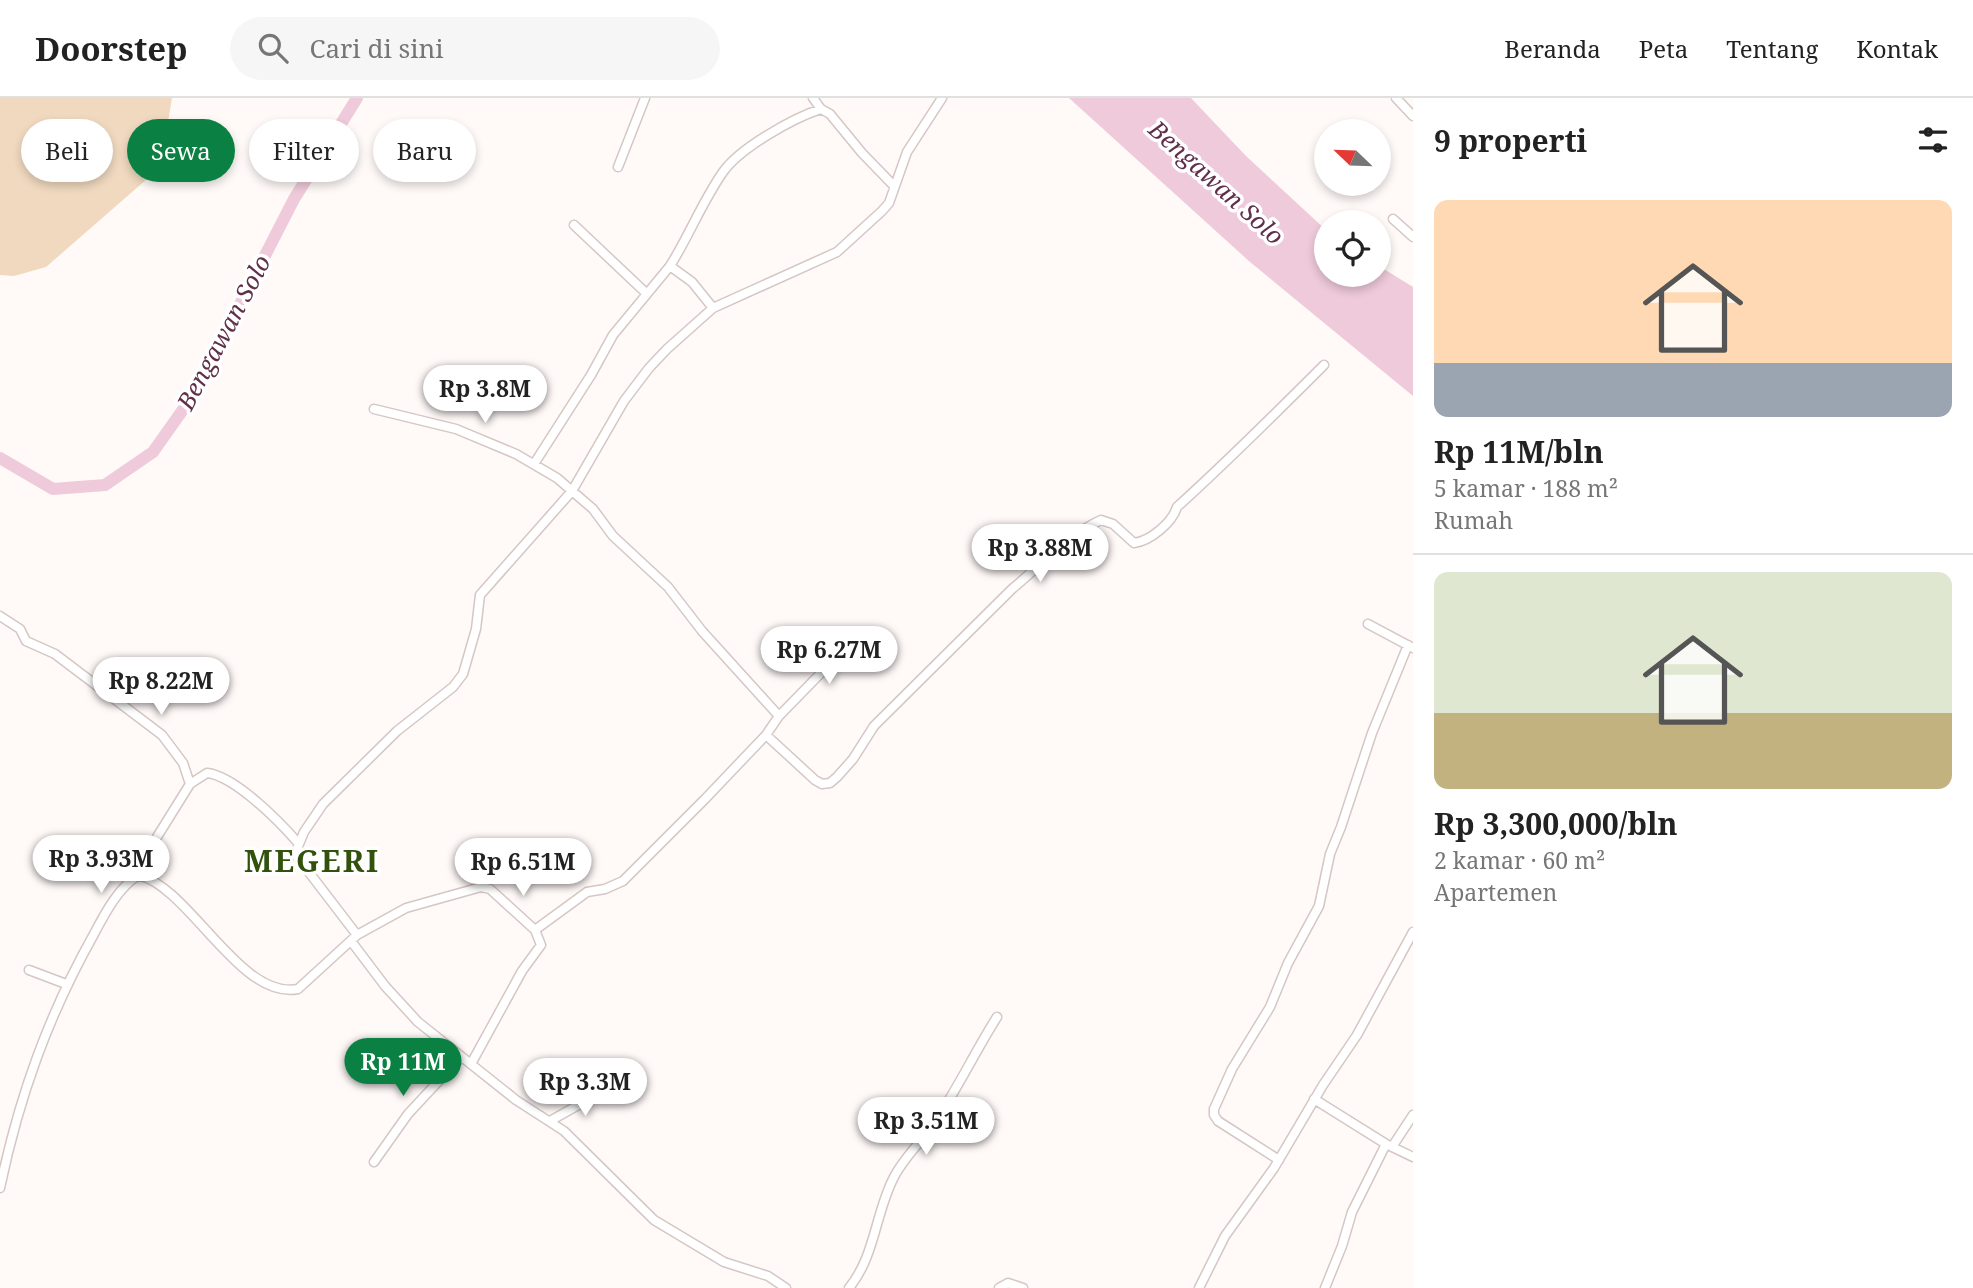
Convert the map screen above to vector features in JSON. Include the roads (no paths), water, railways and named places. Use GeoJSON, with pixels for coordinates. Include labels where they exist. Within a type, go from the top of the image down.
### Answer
{"type":"FeatureCollection","features":[{"type":"Feature","properties":{"kind":"street"},"geometry":{"type":"LineString","coordinates":[[618,167],[645,98]]}},
{"type":"Feature","properties":{"kind":"street"},"geometry":{"type":"LineString","coordinates":[[813,98],[894,186]]}},
{"type":"Feature","properties":{"kind":"street"},"geometry":{"type":"LineString","coordinates":[[786,1288],[768,1276],[723,1262],[661,1226],[564,1130],[516,1100],[418,1022],[385,986],[298,858],[299,844],[317,812],[351,775],[397,731],[453,687],[463,674],[471,652],[480,595],[572,491],[630,393],[667,349],[713,308],[837,252],[889,203],[907,152],[942,98]]}},
{"type":"Feature","properties":{"kind":"street"},"geometry":{"type":"LineString","coordinates":[[1396,98],[1413,116]]}},
{"type":"Feature","properties":{"kind":"street"},"geometry":{"type":"LineString","coordinates":[[534,464],[591,375],[613,335],[670,266],[711,192],[731,163],[802,115],[821,109]]}},
{"type":"Feature","properties":{"kind":"street"},"geometry":{"type":"LineString","coordinates":[[1394,219],[1413,237]]}},
{"type":"Feature","properties":{"kind":"street"},"geometry":{"type":"LineString","coordinates":[[574,225],[646,293]]}},
{"type":"Feature","properties":{"kind":"street"},"geometry":{"type":"LineString","coordinates":[[670,266],[692,282],[713,308]]}},
{"type":"Feature","properties":{"kind":"street"},"geometry":{"type":"LineString","coordinates":[[766,734],[815,780],[822,784],[830,783],[853,759],[874,726],[1034,569],[1099,521],[1113,524],[1134,543],[1154,534],[1174,516],[1177,507],[1262,425],[1285,407],[1324,365]]}},
{"type":"Feature","properties":{"kind":"street"},"geometry":{"type":"LineString","coordinates":[[374,409],[456,429],[534,464],[557,478],[593,509],[613,536],[668,587],[702,631],[779,716]]}},
{"type":"Feature","properties":{"kind":"street"},"geometry":{"type":"LineString","coordinates":[[0,616],[20,629],[26,641],[55,654],[162,735],[183,763],[190,784]]}},
{"type":"Feature","properties":{"kind":"street"},"geometry":{"type":"LineString","coordinates":[[1279,1160],[1218,1121],[1214,1109],[1232,1069],[1270,1006],[1288,963],[1319,906],[1330,854],[1372,733],[1410,646],[1368,624]]}},
{"type":"Feature","properties":{"kind":"street"},"geometry":{"type":"LineString","coordinates":[[535,930],[587,892],[605,889],[623,881],[858,635]]}},
{"type":"Feature","properties":{"kind":"street"},"geometry":{"type":"LineString","coordinates":[[0,1188],[24,1094],[66,984],[103,917],[128,883],[139,875],[152,845],[190,784],[207,773],[225,779],[266,810],[299,844]]}},
{"type":"Feature","properties":{"kind":"street"},"geometry":{"type":"LineString","coordinates":[[139,875],[157,884],[228,954],[263,981],[275,988],[288,990],[298,989],[354,938],[406,908],[481,887],[496,893],[535,930],[541,941],[540,949],[522,971],[471,1064]]}},
{"type":"Feature","properties":{"kind":"street"},"geometry":{"type":"LineString","coordinates":[[1199,1288],[1225,1237],[1279,1160],[1314,1099],[1357,1035],[1413,932]]}},
{"type":"Feature","properties":{"kind":"street"},"geometry":{"type":"LineString","coordinates":[[29,970],[66,984]]}},
{"type":"Feature","properties":{"kind":"street"},"geometry":{"type":"LineString","coordinates":[[849,1288],[863,1269],[882,1204],[901,1164],[939,1117],[997,1017]]}},
{"type":"Feature","properties":{"kind":"street"},"geometry":{"type":"LineString","coordinates":[[374,1162],[408,1114],[461,1057]]}},
{"type":"Feature","properties":{"kind":"street"},"geometry":{"type":"LineString","coordinates":[[551,1121],[605,1090]]}},
{"type":"Feature","properties":{"kind":"street"},"geometry":{"type":"LineString","coordinates":[[1314,1099],[1389,1146],[1413,1157]]}},
{"type":"Feature","properties":{"kind":"street"},"geometry":{"type":"LineString","coordinates":[[1325,1288],[1352,1212],[1389,1146],[1413,1115]]}},
{"type":"Feature","properties":{"kind":"street"},"geometry":{"type":"LineString","coordinates":[[999,1288],[1008,1283],[1023,1288]]}},
{"type":"Feature","properties":{"kind":"water"},"geometry":{"type":"Polygon","coordinates":[[[1069,98],[1191,98],[1246,156],[1314,219],[1314,287],[1391,287],[1391,273],[1413,287],[1413,396],[1250,262],[1069,98]]]}},
{"type":"Feature","properties":{"kind":"waterway","name":"Bengawan Solo"},"geometry":{"type":"LineString","coordinates":[[0,458],[53,489],[105,485],[153,452],[194,394],[294,199],[357,98]]}},
{"type":"Feature","properties":{"kind":"district","name":"MEGERI"},"geometry":{"type":"Point","coordinates":[312,860]}}]}
